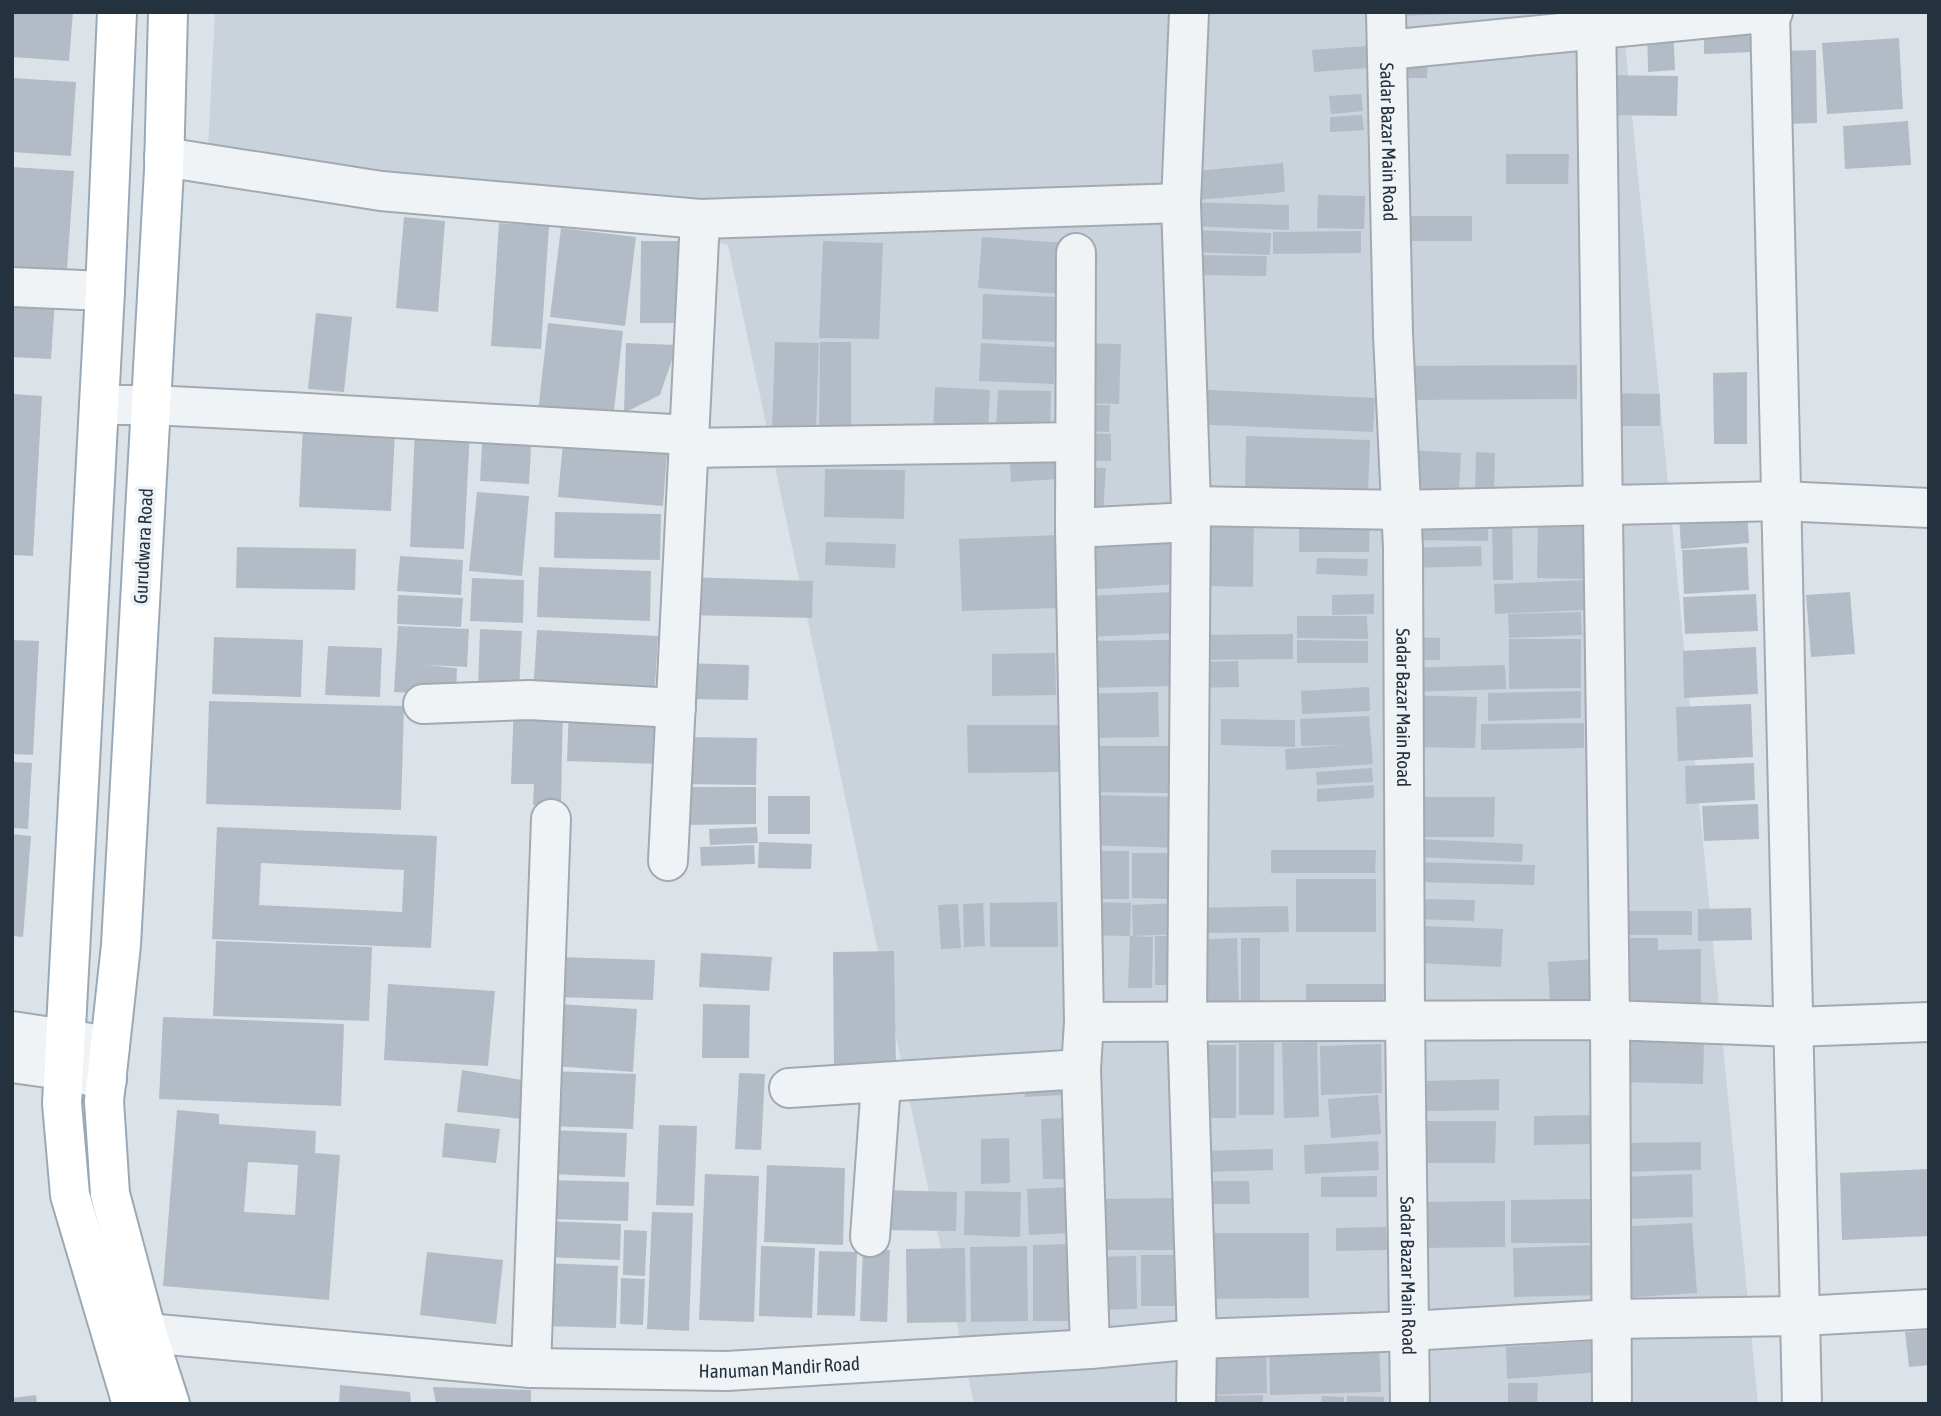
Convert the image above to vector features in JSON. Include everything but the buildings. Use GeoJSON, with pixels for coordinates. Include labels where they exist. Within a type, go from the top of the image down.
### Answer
{"type":"FeatureCollection","features":[{"type":"Feature","properties":{"kind":"main road"},"geometry":{"type":"LineString","coordinates":[[131,1404],[70,1195],[62,1103],[105,291],[116,28],[168,30]]}},
{"type":"Feature","properties":{"kind":"main road","name":"Gurudwara Road"},"geometry":{"type":"LineString","coordinates":[[168,30],[164,157],[121,945],[104,1101],[110,1194],[170,1404]]}},
{"type":"Feature","properties":{"kind":"street"},"geometry":{"type":"LineString","coordinates":[[1189,12],[1181,203],[1190,514],[1187,1020],[1196,1404]]}},
{"type":"Feature","properties":{"kind":"street","name":"Sadar Bazar Main Road"},"geometry":{"type":"LineString","coordinates":[[1386,12],[1393,334],[1401,510],[1410,1404]]}},
{"type":"Feature","properties":{"kind":"street"},"geometry":{"type":"LineString","coordinates":[[1387,50],[1596,22],[1772,12],[1802,1404]]}},
{"type":"Feature","properties":{"kind":"street"},"geometry":{"type":"LineString","coordinates":[[1596,22],[1610,1020],[1612,1404]]}},
{"type":"Feature","properties":{"kind":"street"},"geometry":{"type":"LineString","coordinates":[[164,157],[381,191],[700,219],[1181,203]]}},
{"type":"Feature","properties":{"kind":"street"},"geometry":{"type":"LineString","coordinates":[[668,861],[700,219]]}},
{"type":"Feature","properties":{"kind":"street"},"geometry":{"type":"LineString","coordinates":[[1076,253],[1075,528],[1084,1021],[1081,1069],[1090,1349]]}},
{"type":"Feature","properties":{"kind":"street"},"geometry":{"type":"LineString","coordinates":[[12,287],[105,291]]}},
{"type":"Feature","properties":{"kind":"street"},"geometry":{"type":"LineString","coordinates":[[99,405],[151,405],[689,442],[1075,442]]}},
{"type":"Feature","properties":{"kind":"street"},"geometry":{"type":"LineString","coordinates":[[1075,528],[1190,514],[1781,501],[1929,508]]}},
{"type":"Feature","properties":{"kind":"street"},"geometry":{"type":"LineString","coordinates":[[424,704],[528,700],[676,708]]}},
{"type":"Feature","properties":{"kind":"street"},"geometry":{"type":"LineString","coordinates":[[531,1368],[551,819]]}},
{"type":"Feature","properties":{"kind":"street"},"geometry":{"type":"LineString","coordinates":[[1084,1021],[1610,1020],[1794,1027],[1929,1022]]}},
{"type":"Feature","properties":{"kind":"street"},"geometry":{"type":"LineString","coordinates":[[12,1031],[64,1054],[108,1063]]}},
{"type":"Feature","properties":{"kind":"street"},"geometry":{"type":"LineString","coordinates":[[12,1063],[64,1054]]}},
{"type":"Feature","properties":{"kind":"street"},"geometry":{"type":"LineString","coordinates":[[789,1088],[1081,1069]]}},
{"type":"Feature","properties":{"kind":"street"},"geometry":{"type":"LineString","coordinates":[[870,1237],[881,1084]]}},
{"type":"Feature","properties":{"kind":"street","name":"Hanuman Mandir Road"},"geometry":{"type":"LineString","coordinates":[[148,1333],[531,1368],[727,1371],[1090,1349],[1196,1339],[1612,1320],[1929,1310]]}},
{"type":"Feature","properties":{"kind":"shaded area"},"geometry":{"type":"Polygon","coordinates":[[[215,12],[1622,12],[1758,1404],[974,1404],[728,245],[208,149],[215,12]]]}}]}
